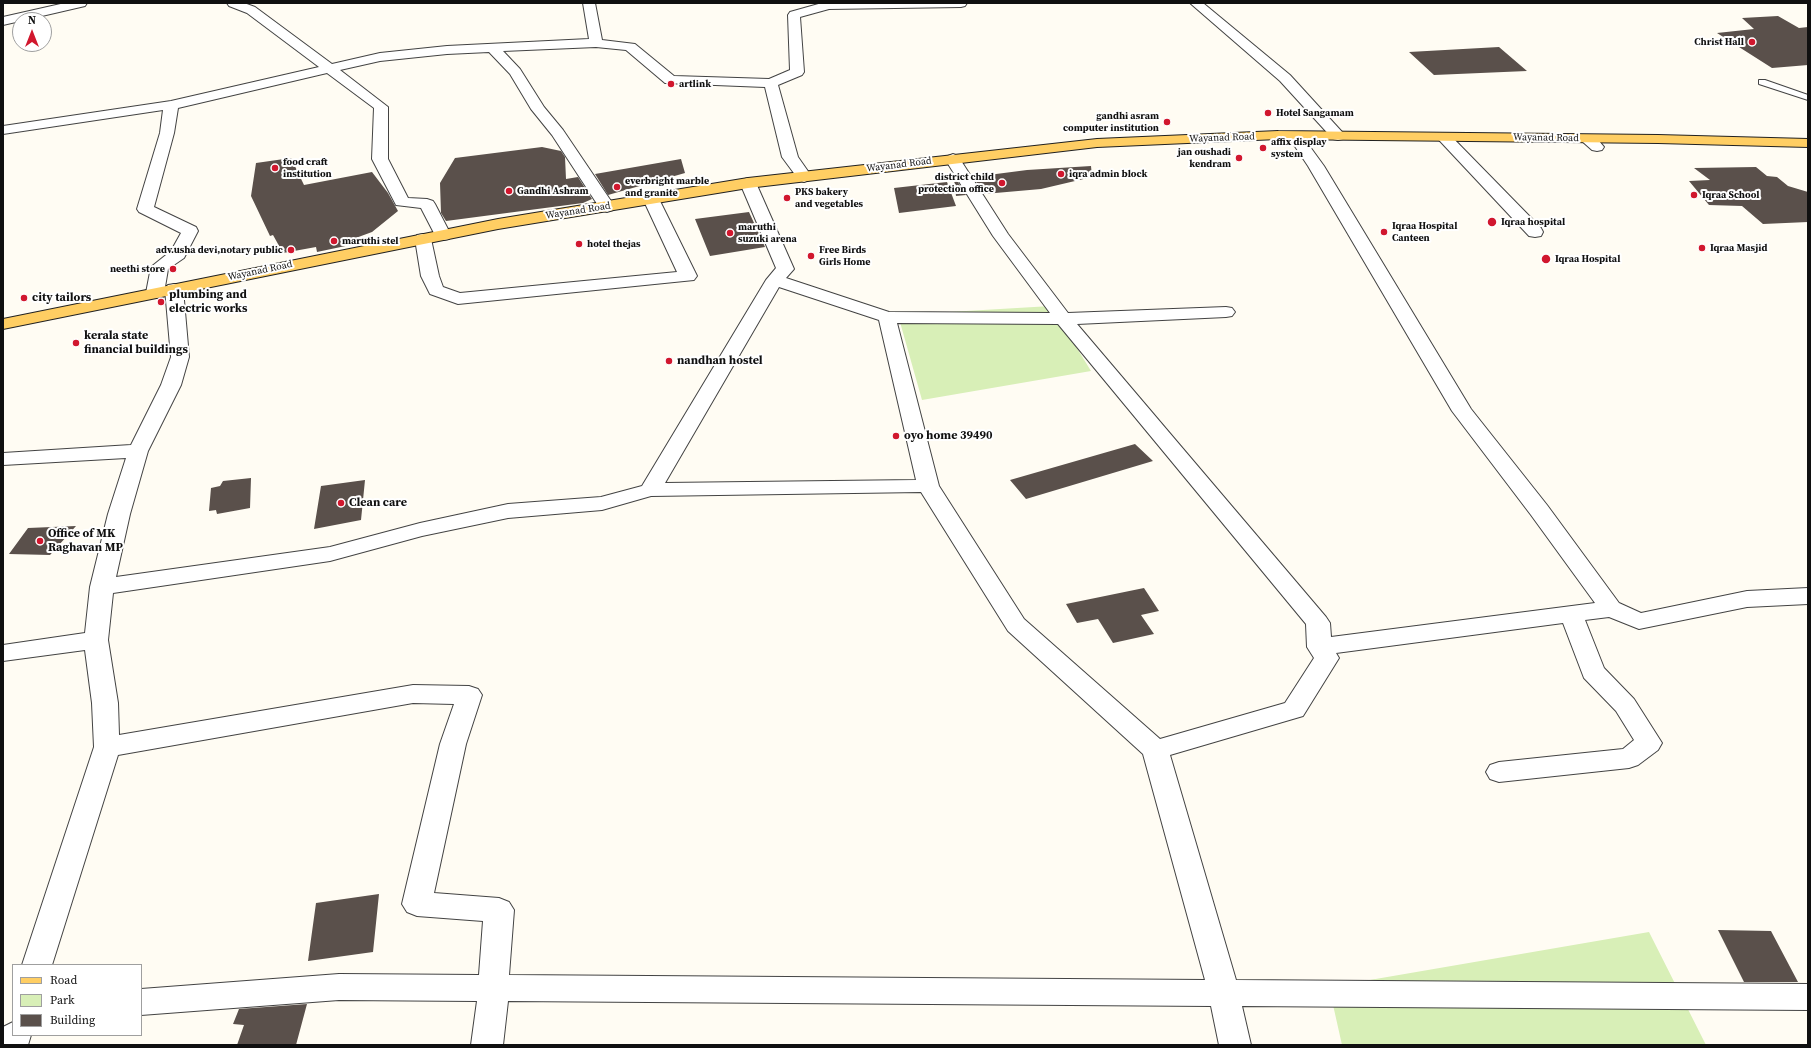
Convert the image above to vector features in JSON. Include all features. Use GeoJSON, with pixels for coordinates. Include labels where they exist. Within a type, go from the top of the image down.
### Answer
{"type":"FeatureCollection","features":[{"type":"Feature","properties":{"kind":"main road","name":"Wayanad Road"},"geometry":{"type":"LineString","coordinates":[[3,324],[443,235],[651,199],[748,183],[1097,143],[1295,136],[1444,137],[1595,143],[1808,142]]}},
{"type":"Feature","properties":{"kind":"street"},"geometry":{"type":"LineString","coordinates":[[3,21],[81,3]]}},
{"type":"Feature","properties":{"kind":"street"},"geometry":{"type":"LineString","coordinates":[[233,3],[251,10],[381,107],[380,159],[402,202],[427,204],[443,235]]}},
{"type":"Feature","properties":{"kind":"street"},"geometry":{"type":"LineString","coordinates":[[589,3],[596,43]]}},
{"type":"Feature","properties":{"kind":"street"},"geometry":{"type":"LineString","coordinates":[[3,130],[171,105],[380,57],[412,52],[596,43],[630,47],[670,80],[771,83],[797,72],[794,15],[829,4],[961,3]]}},
{"type":"Feature","properties":{"kind":"street"},"geometry":{"type":"LineString","coordinates":[[1196,3],[1285,78],[1338,136]]}},
{"type":"Feature","properties":{"kind":"street"},"geometry":{"type":"LineString","coordinates":[[493,48],[515,72],[538,109],[558,133],[607,207]]}},
{"type":"Feature","properties":{"kind":"street"},"geometry":{"type":"LineString","coordinates":[[771,83],[790,157],[804,177]]}},
{"type":"Feature","properties":{"kind":"street"},"geometry":{"type":"LineString","coordinates":[[36,964],[107,747],[105,702],[96,640],[99,602],[119,514],[138,451],[171,385],[180,357],[160,267],[178,254],[190,231],[145,209],[167,133],[171,105]]}},
{"type":"Feature","properties":{"kind":"street"},"geometry":{"type":"LineString","coordinates":[[1295,136],[1319,172],[1462,411],[1539,510],[1610,609]]}},
{"type":"Feature","properties":{"kind":"street"},"geometry":{"type":"LineString","coordinates":[[1444,137],[1535,232]]}},
{"type":"Feature","properties":{"kind":"street"},"geometry":{"type":"LineString","coordinates":[[953,159],[1001,236],[1063,319],[1318,623],[1319,647],[1327,658],[1294,710],[1155,750]]}},
{"type":"Feature","properties":{"kind":"street"},"geometry":{"type":"LineString","coordinates":[[650,490],[775,280],[785,269],[748,183]]}},
{"type":"Feature","properties":{"kind":"street"},"geometry":{"type":"LineString","coordinates":[[423,239],[430,276],[436,290],[458,299],[688,276],[651,199]]}},
{"type":"Feature","properties":{"kind":"street"},"geometry":{"type":"LineString","coordinates":[[775,280],[887,316],[1063,319],[1226,312]]}},
{"type":"Feature","properties":{"kind":"street"},"geometry":{"type":"LineString","coordinates":[[887,316],[928,486],[1016,625],[1155,750],[1224,993],[1235,1045]]}},
{"type":"Feature","properties":{"kind":"street"},"geometry":{"type":"LineString","coordinates":[[3,459],[138,451]]}},
{"type":"Feature","properties":{"kind":"street"},"geometry":{"type":"LineString","coordinates":[[102,587],[330,554],[420,530],[508,511],[602,503],[650,490],[928,486]]}},
{"type":"Feature","properties":{"kind":"street"},"geometry":{"type":"LineString","coordinates":[[1319,647],[1610,609],[1639,621],[1747,599],[1808,596]]}},
{"type":"Feature","properties":{"kind":"street"},"geometry":{"type":"LineString","coordinates":[[1499,772],[1629,758],[1649,743],[1625,705],[1593,672],[1571,614]]}},
{"type":"Feature","properties":{"kind":"street"},"geometry":{"type":"LineString","coordinates":[[3,653],[96,640]]}},
{"type":"Feature","properties":{"kind":"street"},"geometry":{"type":"LineString","coordinates":[[107,747],[413,694],[469,694],[453,744],[417,904],[499,910],[494,987],[487,1045]]}},
{"type":"Feature","properties":{"kind":"street"},"geometry":{"type":"LineString","coordinates":[[142,1002],[339,987],[1808,997]]}},
{"type":"Feature","properties":{"kind":"lane"},"geometry":{"type":"LineString","coordinates":[[1762,82],[1808,98]]}},
{"type":"Feature","properties":{"kind":"green space"},"geometry":{"type":"Polygon","coordinates":[[[1051,306],[1091,371],[922,400],[898,315],[1051,306]]]}},
{"type":"Feature","properties":{"kind":"green space"},"geometry":{"type":"Polygon","coordinates":[[[1649,932],[1706,1045],[1342,1045],[1329,987],[1649,932]]]}},
{"type":"Feature","properties":{"kind":"building","name":"Christ Hall"},"geometry":{"type":"Polygon","coordinates":[[[1778,16],[1799,28],[1808,27],[1808,65],[1772,68],[1717,33],[1754,29],[1742,18],[1778,16]]]}},
{"type":"Feature","properties":{"kind":"building"},"geometry":{"type":"Polygon","coordinates":[[[1499,47],[1527,71],[1434,75],[1409,52],[1499,47]]]}},
{"type":"Feature","properties":{"kind":"building","name":"Gandhi Ashram"},"geometry":{"type":"Polygon","coordinates":[[[542,147],[561,151],[565,157],[566,179],[578,177],[592,199],[583,203],[446,221],[441,213],[440,183],[455,158],[542,147]]]}},
{"type":"Feature","properties":{"kind":"building"},"geometry":{"type":"Polygon","coordinates":[[[291,158],[304,185],[372,172],[388,193],[398,211],[372,232],[353,239],[355,244],[317,252],[316,247],[283,253],[273,235],[270,236],[251,196],[256,163],[291,158]]]}},
{"type":"Feature","properties":{"kind":"building","name":"everbright marble and granite"},"geometry":{"type":"Polygon","coordinates":[[[681,159],[685,173],[608,195],[595,174],[681,159]]]}},
{"type":"Feature","properties":{"kind":"building"},"geometry":{"type":"Polygon","coordinates":[[[1091,166],[1092,177],[1041,189],[984,194],[973,177],[1027,170],[1091,166]]]}},
{"type":"Feature","properties":{"kind":"building"},"geometry":{"type":"Polygon","coordinates":[[[1756,167],[1767,176],[1777,177],[1788,186],[1808,192],[1808,222],[1763,224],[1742,206],[1709,205],[1689,181],[1710,180],[1694,168],[1756,167]]]}},
{"type":"Feature","properties":{"kind":"building"},"geometry":{"type":"Polygon","coordinates":[[[954,179],[956,179],[966,195],[956,196],[954,179]]]}},
{"type":"Feature","properties":{"kind":"building"},"geometry":{"type":"Polygon","coordinates":[[[947,182],[956,206],[899,213],[894,188],[947,182]]]}},
{"type":"Feature","properties":{"kind":"building","name":"maruthi suzuki arena"},"geometry":{"type":"Polygon","coordinates":[[[749,212],[765,247],[710,256],[695,219],[749,212]]]}},
{"type":"Feature","properties":{"kind":"building"},"geometry":{"type":"Polygon","coordinates":[[[1135,444],[1153,461],[1026,499],[1010,480],[1135,444]]]}},
{"type":"Feature","properties":{"kind":"building"},"geometry":{"type":"Polygon","coordinates":[[[251,478],[250,508],[217,514],[216,510],[209,511],[211,488],[220,486],[223,481],[251,478]]]}},
{"type":"Feature","properties":{"kind":"building","name":"Clean care"},"geometry":{"type":"Polygon","coordinates":[[[365,480],[361,520],[314,529],[321,486],[365,480]]]}},
{"type":"Feature","properties":{"kind":"building","name":"Office of MK Raghavan MP"},"geometry":{"type":"Polygon","coordinates":[[[76,526],[50,555],[9,554],[28,528],[76,526]]]}},
{"type":"Feature","properties":{"kind":"building"},"geometry":{"type":"Polygon","coordinates":[[[1144,588],[1159,611],[1141,615],[1154,634],[1113,643],[1098,619],[1077,623],[1066,604],[1144,588]]]}},
{"type":"Feature","properties":{"kind":"building"},"geometry":{"type":"Polygon","coordinates":[[[379,894],[373,952],[308,961],[316,903],[379,894]]]}},
{"type":"Feature","properties":{"kind":"building"},"geometry":{"type":"Polygon","coordinates":[[[1718,930],[1771,931],[1798,982],[1744,982],[1718,930]]]}},
{"type":"Feature","properties":{"kind":"building"},"geometry":{"type":"Polygon","coordinates":[[[307,1004],[296,1045],[237,1045],[244,1025],[233,1024],[239,1009],[307,1004]]]}},
{"type":"Feature","properties":{"kind":"place","name":"Christ Hall"},"geometry":{"type":"Point","coordinates":[1752,42]}},
{"type":"Feature","properties":{"kind":"place","name":"artlink"},"geometry":{"type":"Point","coordinates":[671,84]}},
{"type":"Feature","properties":{"kind":"place","name":"Hotel Sangamam"},"geometry":{"type":"Point","coordinates":[1268,113]}},
{"type":"Feature","properties":{"kind":"place","name":"gandhi asram computer institution"},"geometry":{"type":"Point","coordinates":[1167,122]}},
{"type":"Feature","properties":{"kind":"place","name":"affix display system"},"geometry":{"type":"Point","coordinates":[1263,148]}},
{"type":"Feature","properties":{"kind":"place","name":"jan oushadi kendram"},"geometry":{"type":"Point","coordinates":[1239,158]}},
{"type":"Feature","properties":{"kind":"place","name":"food craft institution"},"geometry":{"type":"Point","coordinates":[275,168]}},
{"type":"Feature","properties":{"kind":"place","name":"iqra admin block"},"geometry":{"type":"Point","coordinates":[1061,174]}},
{"type":"Feature","properties":{"kind":"place","name":"district child protection office"},"geometry":{"type":"Point","coordinates":[1002,183]}},
{"type":"Feature","properties":{"kind":"place","name":"everbright marble and granite"},"geometry":{"type":"Point","coordinates":[617,187]}},
{"type":"Feature","properties":{"kind":"place","name":"Gandhi Ashram"},"geometry":{"type":"Point","coordinates":[509,191]}},
{"type":"Feature","properties":{"kind":"place","name":"Iqraa School"},"geometry":{"type":"Point","coordinates":[1694,195]}},
{"type":"Feature","properties":{"kind":"place","name":"PKS bakery and vegetables"},"geometry":{"type":"Point","coordinates":[787,198]}},
{"type":"Feature","properties":{"kind":"place","name":"Iqraa hospital"},"geometry":{"type":"Point","coordinates":[1492,222]}},
{"type":"Feature","properties":{"kind":"place","name":"Iqraa Hospital Canteen"},"geometry":{"type":"Point","coordinates":[1384,232]}},
{"type":"Feature","properties":{"kind":"place","name":"maruthi suzuki arena"},"geometry":{"type":"Point","coordinates":[730,233]}},
{"type":"Feature","properties":{"kind":"place","name":"maruthi stel"},"geometry":{"type":"Point","coordinates":[334,241]}},
{"type":"Feature","properties":{"kind":"place","name":"hotel thejas"},"geometry":{"type":"Point","coordinates":[579,244]}},
{"type":"Feature","properties":{"kind":"place","name":"Iqraa Masjid"},"geometry":{"type":"Point","coordinates":[1702,248]}},
{"type":"Feature","properties":{"kind":"place","name":"adv.usha devi,notary public"},"geometry":{"type":"Point","coordinates":[291,250]}},
{"type":"Feature","properties":{"kind":"place","name":"Free Birds Girls Home"},"geometry":{"type":"Point","coordinates":[811,256]}},
{"type":"Feature","properties":{"kind":"place","name":"Iqraa Hospital"},"geometry":{"type":"Point","coordinates":[1546,259]}},
{"type":"Feature","properties":{"kind":"place","name":"neethi store"},"geometry":{"type":"Point","coordinates":[173,269]}},
{"type":"Feature","properties":{"kind":"place","name":"city tailors"},"geometry":{"type":"Point","coordinates":[24,298]}},
{"type":"Feature","properties":{"kind":"place","name":"plumbing and electric works"},"geometry":{"type":"Point","coordinates":[161,302]}},
{"type":"Feature","properties":{"kind":"place","name":"kerala state financial buildings"},"geometry":{"type":"Point","coordinates":[76,343]}},
{"type":"Feature","properties":{"kind":"place","name":"nandhan hostel"},"geometry":{"type":"Point","coordinates":[669,361]}},
{"type":"Feature","properties":{"kind":"place","name":"oyo home 39490"},"geometry":{"type":"Point","coordinates":[896,436]}},
{"type":"Feature","properties":{"kind":"place","name":"Clean care"},"geometry":{"type":"Point","coordinates":[341,503]}},
{"type":"Feature","properties":{"kind":"place","name":"Office of MK Raghavan MP"},"geometry":{"type":"Point","coordinates":[40,541]}}]}
